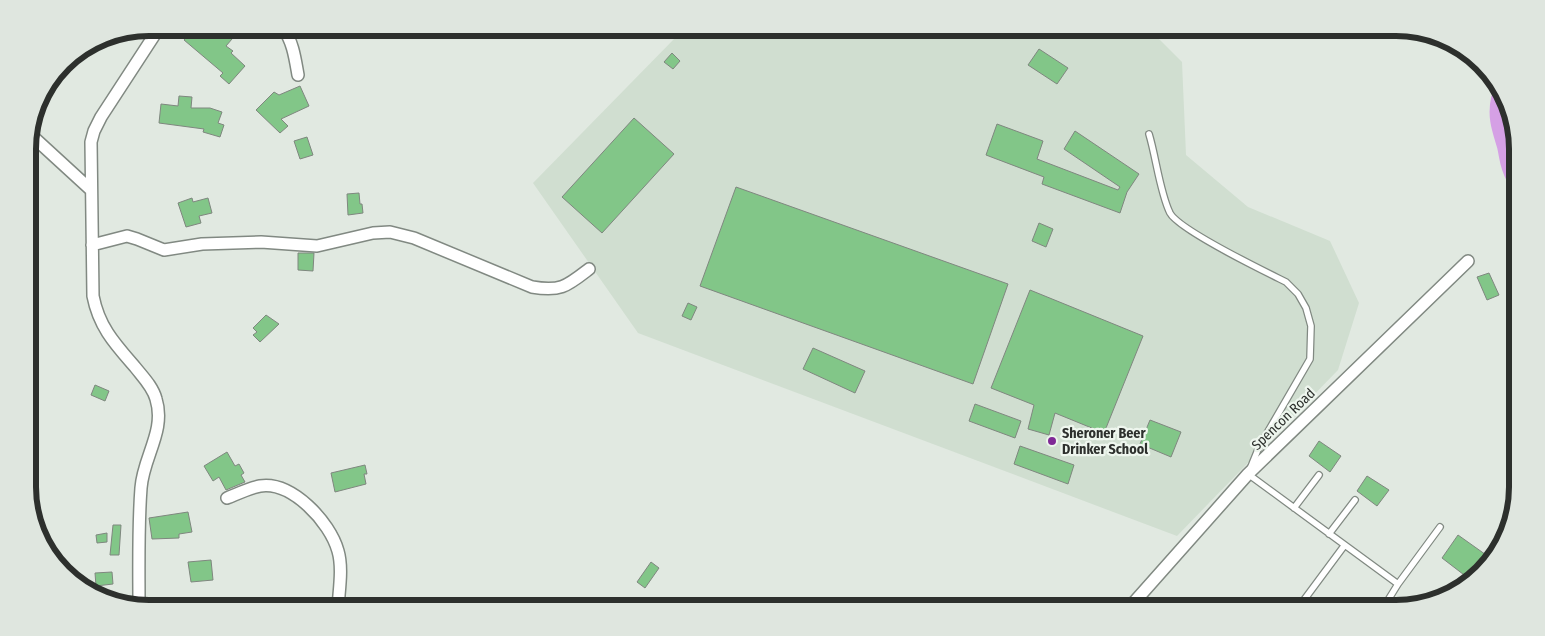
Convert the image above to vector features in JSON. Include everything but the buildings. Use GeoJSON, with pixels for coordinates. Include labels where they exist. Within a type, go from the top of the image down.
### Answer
{"type":"FeatureCollection","features":[{"type":"Feature","properties":{"kind":"street"},"geometry":{"type":"LineString","coordinates":[[138,599],[140,486],[154,443],[160,416],[156,398],[147,382],[103,328],[96,312],[93,296],[90,189],[91,142],[101,117],[154,36]]}},
{"type":"Feature","properties":{"kind":"street"},"geometry":{"type":"LineString","coordinates":[[288,36],[293,47],[298,75]]}},
{"type":"Feature","properties":{"kind":"street"},"geometry":{"type":"LineString","coordinates":[[36,140],[90,189]]}},
{"type":"Feature","properties":{"kind":"street"},"geometry":{"type":"LineString","coordinates":[[92,245],[127,236],[164,250],[202,244],[252,242],[317,246],[373,233],[390,232],[414,238],[532,287],[549,290],[560,288],[570,284],[589,269]]}},
{"type":"Feature","properties":{"kind":"street","name":"Spencon Road"},"geometry":{"type":"LineString","coordinates":[[1136,600],[1248,474],[1468,261]]}},
{"type":"Feature","properties":{"kind":"street"},"geometry":{"type":"LineString","coordinates":[[227,498],[260,486],[277,487],[293,494],[320,518],[332,534],[338,552],[338,600]]}},
{"type":"Feature","properties":{"kind":"lane"},"geometry":{"type":"LineString","coordinates":[[1149,134],[1165,200],[1174,218],[1193,232],[1286,282],[1298,294],[1306,308],[1311,326],[1310,359],[1258,447],[1248,474],[1398,584]]}},
{"type":"Feature","properties":{"kind":"lane"},"geometry":{"type":"LineString","coordinates":[[1294,508],[1319,475]]}},
{"type":"Feature","properties":{"kind":"lane"},"geometry":{"type":"LineString","coordinates":[[1329,534],[1355,500]]}},
{"type":"Feature","properties":{"kind":"lane"},"geometry":{"type":"LineString","coordinates":[[1388,600],[1440,527]]}},
{"type":"Feature","properties":{"kind":"lane"},"geometry":{"type":"LineString","coordinates":[[1304,600],[1344,546]]}},
{"type":"Feature","properties":{"kind":"shaded area"},"geometry":{"type":"Polygon","coordinates":[[[671,36],[1156,36],[1182,62],[1186,155],[1248,207],[1330,241],[1359,303],[1338,370],[1177,536],[638,333],[533,183],[674,39],[671,36]]]}},
{"type":"Feature","properties":{"kind":"waterway"},"geometry":{"type":"LineString","coordinates":[[1500,107],[1501,123],[1509,156]]}},
{"type":"Feature","properties":{"kind":"place","name":"Sheroner Beer Drinker School"},"geometry":{"type":"Point","coordinates":[1052,441]}}]}
